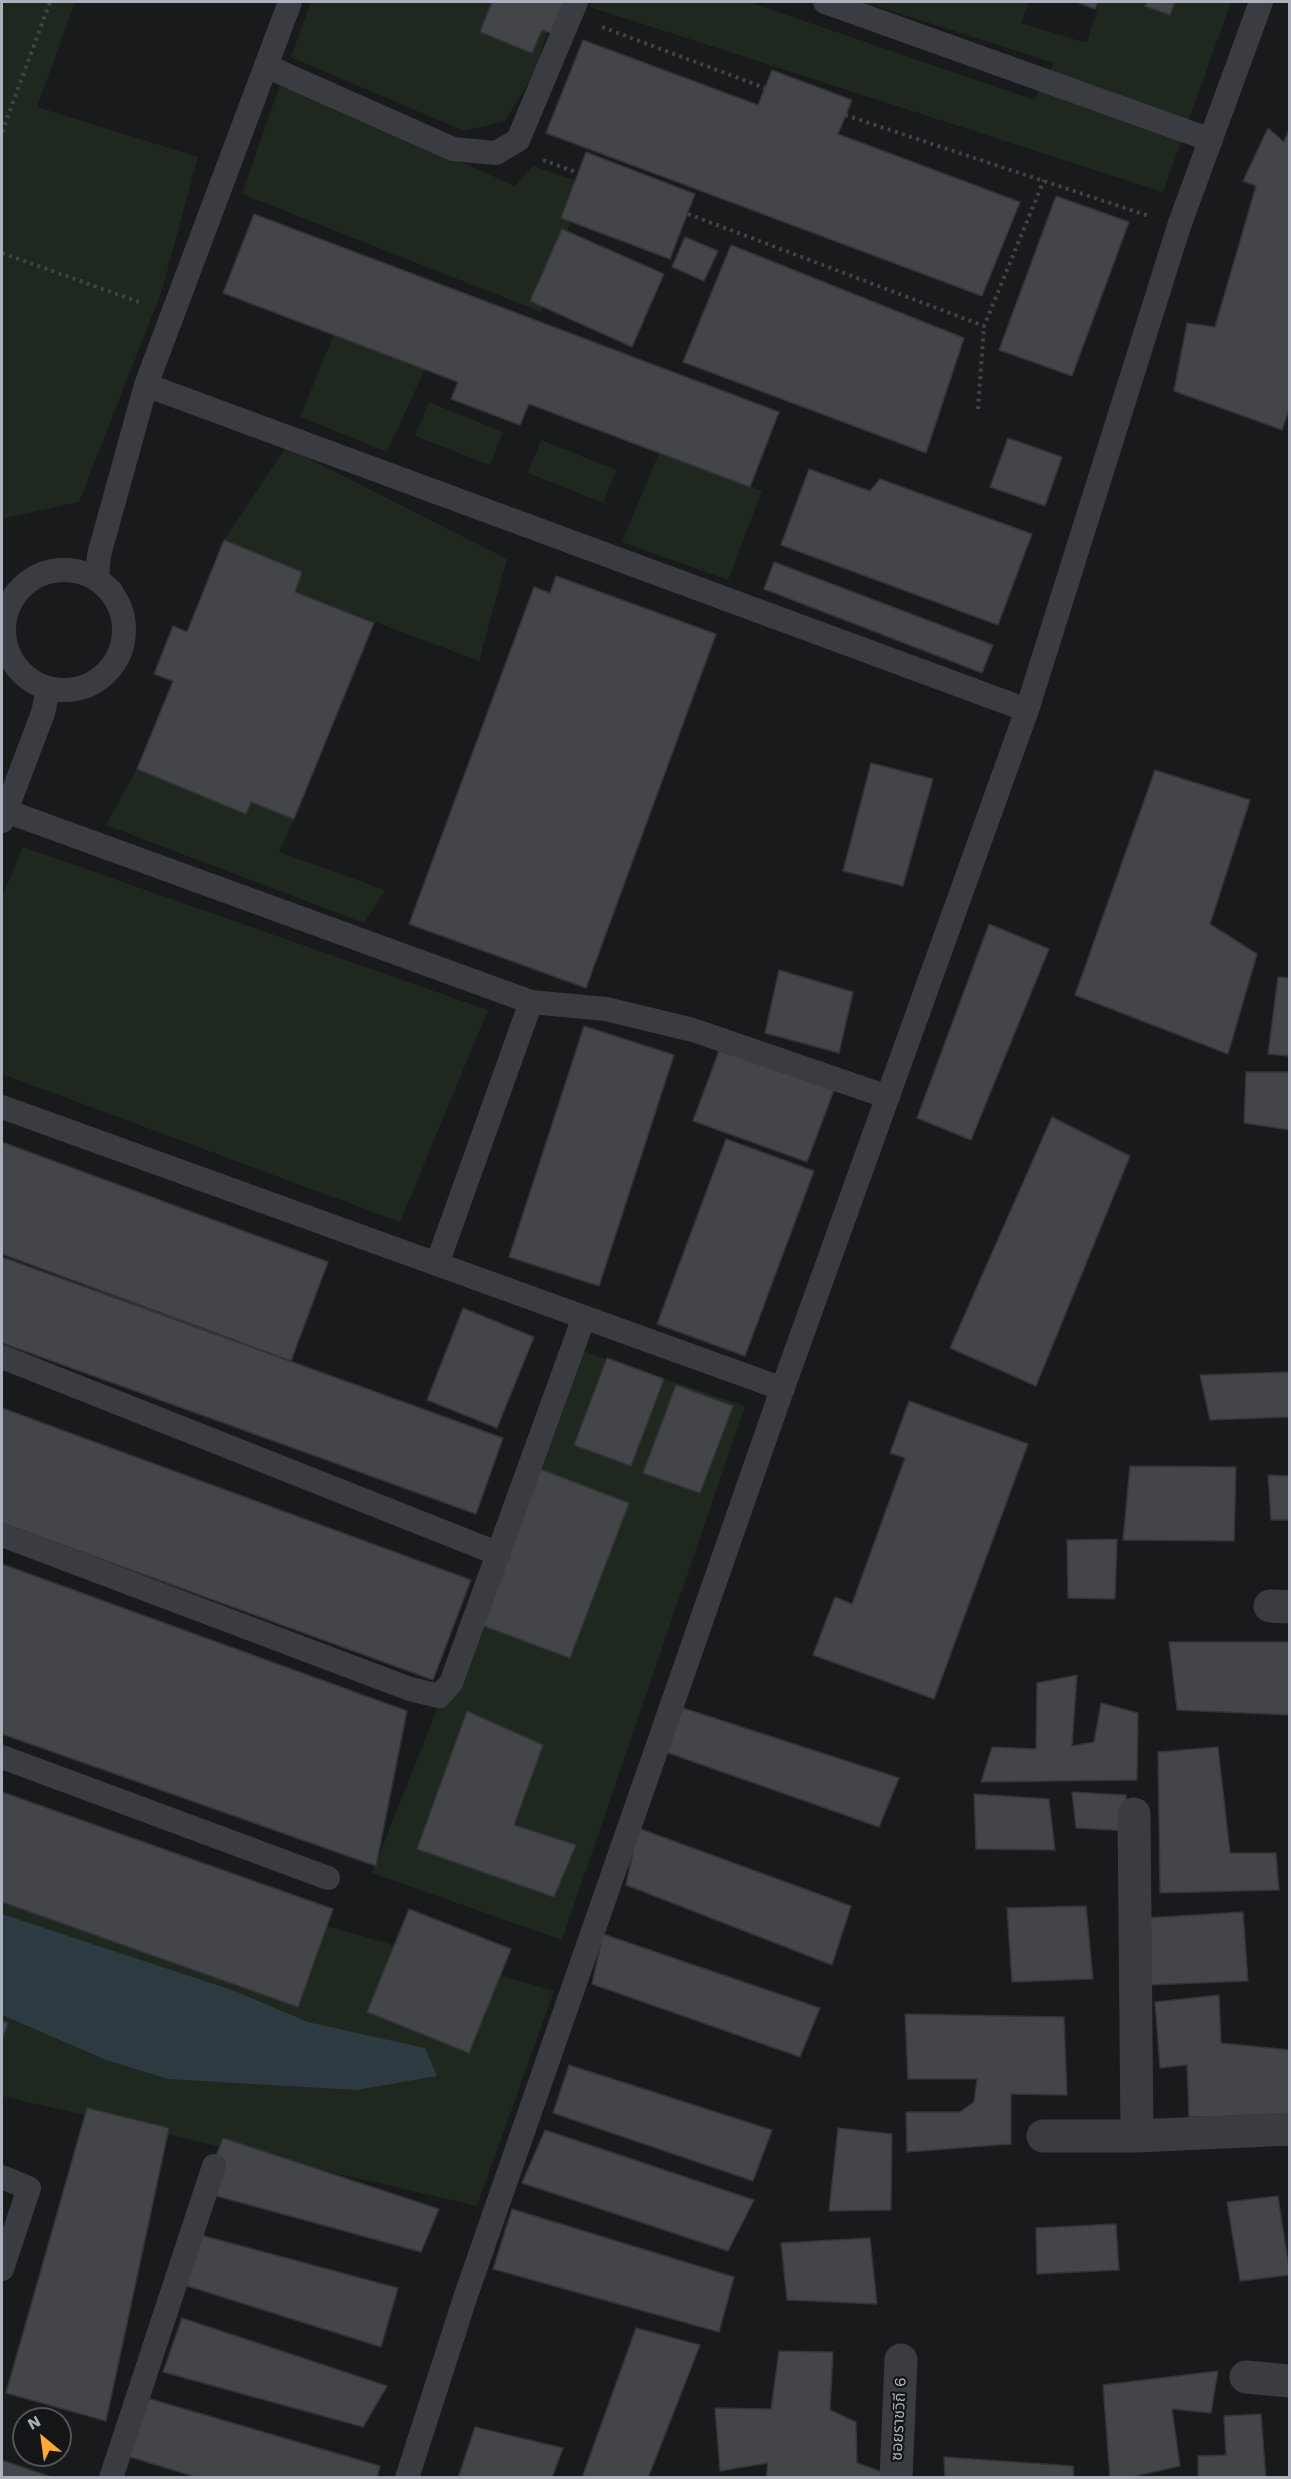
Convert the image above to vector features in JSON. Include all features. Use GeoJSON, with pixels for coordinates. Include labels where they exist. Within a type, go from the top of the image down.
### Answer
{"type":"FeatureCollection","features":[{"type":"Feature","properties":{"kind":"street"},"geometry":{"type":"LineString","coordinates":[[1134,1814],[1137,2136]]}},
{"type":"Feature","properties":{"kind":"street"},"geometry":{"type":"LineString","coordinates":[[1043,2136],[1137,2136],[1290,2129]]}},
{"type":"Feature","properties":{"kind":"street","name":"ซอยราชวิถี 6"},"geometry":{"type":"LineString","coordinates":[[896,2478],[902,2360]]}},
{"type":"Feature","properties":{"kind":"street"},"geometry":{"type":"LineString","coordinates":[[1246,2378],[1290,2381]]}},
{"type":"Feature","properties":{"kind":"lane"},"geometry":{"type":"LineString","coordinates":[[97,579],[99,555],[146,385],[290,2]]}},
{"type":"Feature","properties":{"kind":"lane"},"geometry":{"type":"LineString","coordinates":[[825,2],[1211,140]]}},
{"type":"Feature","properties":{"kind":"lane"},"geometry":{"type":"LineString","coordinates":[[407,2478],[466,2295],[783,1389],[1027,710],[1179,226],[1261,2]]}},
{"type":"Feature","properties":{"kind":"lane"},"geometry":{"type":"LineString","coordinates":[[266,66],[453,149],[496,153],[518,140],[573,8]]}},
{"type":"Feature","properties":{"kind":"lane"},"geometry":{"type":"LineString","coordinates":[[146,385],[1027,710]]}},
{"type":"Feature","properties":{"kind":"lane"},"geometry":{"type":"LineString","coordinates":[[59,570],[79,571],[97,579],[111,591],[121,608],[125,627],[123,646],[115,663],[102,677],[86,687],[67,690],[48,689],[31,681],[17,669],[8,654],[4,636],[5,617],[12,600],[12,581],[59,570]]}},
{"type":"Feature","properties":{"kind":"lane"},"geometry":{"type":"LineString","coordinates":[[48,689],[43,713],[4,816],[531,1002],[606,1008],[693,1030],[888,1097]]}},
{"type":"Feature","properties":{"kind":"lane"},"geometry":{"type":"LineString","coordinates":[[437,1264],[531,1002]]}},
{"type":"Feature","properties":{"kind":"lane"},"geometry":{"type":"LineString","coordinates":[[2,1107],[783,1389]]}},
{"type":"Feature","properties":{"kind":"lane"},"geometry":{"type":"LineString","coordinates":[[2,1535],[410,1689],[439,1696],[452,1683],[584,1317]]}},
{"type":"Feature","properties":{"kind":"lane"},"geometry":{"type":"LineString","coordinates":[[2,1357],[499,1554]]}},
{"type":"Feature","properties":{"kind":"lane"},"geometry":{"type":"LineString","coordinates":[[2,1757],[328,1878]]}},
{"type":"Feature","properties":{"kind":"lane"},"geometry":{"type":"LineString","coordinates":[[111,2478],[214,2166]]}},
{"type":"Feature","properties":{"kind":"lane"},"geometry":{"type":"LineString","coordinates":[[2,2177],[29,2188],[2,2269]]}},
{"type":"Feature","properties":{"kind":"path"},"geometry":{"type":"LineString","coordinates":[[2,132],[50,2]]}},
{"type":"Feature","properties":{"kind":"path"},"geometry":{"type":"LineString","coordinates":[[573,8],[765,88]]}},
{"type":"Feature","properties":{"kind":"path"},"geometry":{"type":"LineString","coordinates":[[846,114],[1179,226]]}},
{"type":"Feature","properties":{"kind":"path"},"geometry":{"type":"LineString","coordinates":[[978,409],[984,326],[1044,180]]}},
{"type":"Feature","properties":{"kind":"path"},"geometry":{"type":"LineString","coordinates":[[688,214],[984,326]]}},
{"type":"Feature","properties":{"kind":"path"},"geometry":{"type":"LineString","coordinates":[[2,253],[173,315]]}},
{"type":"Feature","properties":{"kind":"shaded area"},"geometry":{"type":"Polygon","coordinates":[[[2,2],[75,2],[37,107],[198,157],[162,290],[79,502],[2,519],[2,2]]]}},
{"type":"Feature","properties":{"kind":"shaded area"},"geometry":{"type":"Polygon","coordinates":[[[311,2],[512,2],[549,24],[536,70],[505,121],[464,131],[291,57],[311,2]]]}},
{"type":"Feature","properties":{"kind":"shaded area"},"geometry":{"type":"Polygon","coordinates":[[[592,2],[749,2],[1034,100],[1054,63],[864,2],[1029,2],[1021,23],[1087,43],[1099,2],[1231,2],[1163,192],[590,7],[592,2]]]}},
{"type":"Feature","properties":{"kind":"shaded area"},"geometry":{"type":"Polygon","coordinates":[[[281,82],[515,186],[533,166],[583,183],[541,312],[242,194],[281,82]]]}},
{"type":"Feature","properties":{"kind":"shaded area"},"geometry":{"type":"Polygon","coordinates":[[[334,334],[425,369],[387,452],[300,417],[334,334]]]}},
{"type":"Feature","properties":{"kind":"shaded area"},"geometry":{"type":"Polygon","coordinates":[[[429,402],[503,432],[490,465],[415,436],[429,402]]]}},
{"type":"Feature","properties":{"kind":"shaded area"},"geometry":{"type":"Polygon","coordinates":[[[541,440],[616,470],[603,503],[528,473],[541,440]]]}},
{"type":"Feature","properties":{"kind":"shaded area"},"geometry":{"type":"Polygon","coordinates":[[[286,447],[507,559],[479,661],[295,592],[302,572],[224,540],[286,447]]]}},
{"type":"Feature","properties":{"kind":"shaded area"},"geometry":{"type":"Polygon","coordinates":[[[659,453],[762,491],[728,580],[622,542],[659,453]]]}},
{"type":"Feature","properties":{"kind":"shaded area"},"geometry":{"type":"Polygon","coordinates":[[[137,769],[246,813],[251,802],[294,819],[279,852],[385,890],[364,923],[106,825],[137,769]]]}},
{"type":"Feature","properties":{"kind":"shaded area"},"geometry":{"type":"Polygon","coordinates":[[[23,847],[488,1010],[400,1222],[2,1074],[2,897],[23,847]]]}},
{"type":"Feature","properties":{"kind":"shaded area"},"geometry":{"type":"Polygon","coordinates":[[[580,1350],[745,1406],[562,1940],[372,1873],[580,1350]]]}},
{"type":"Feature","properties":{"kind":"shaded area"},"geometry":{"type":"Polygon","coordinates":[[[2,1833],[554,1991],[477,2206],[2,2096],[2,2015],[106,2060],[168,2079],[425,2048],[308,2022],[235,1991],[2,1914],[2,1833]]]}},
{"type":"Feature","properties":{"kind":"shaded area"},"geometry":{"type":"Polygon","coordinates":[[[2,1914],[235,1991],[308,2022],[425,2048],[437,2076],[356,2090],[168,2079],[106,2060],[2,2015],[2,1914]]]}},
{"type":"Feature","properties":{"kind":"building"},"geometry":{"type":"Polygon","coordinates":[[[492,2],[564,2],[551,33],[542,30],[532,53],[480,32],[492,2]]]}},
{"type":"Feature","properties":{"kind":"building"},"geometry":{"type":"Polygon","coordinates":[[[1076,2],[1098,2],[1095,9],[1076,2]]]}},
{"type":"Feature","properties":{"kind":"building"},"geometry":{"type":"Polygon","coordinates":[[[1147,2],[1175,2],[1170,15],[1145,6],[1147,2]]]}},
{"type":"Feature","properties":{"kind":"building"},"geometry":{"type":"Polygon","coordinates":[[[583,40],[758,105],[772,70],[852,100],[838,134],[1020,202],[982,296],[546,133],[583,40]]]}},
{"type":"Feature","properties":{"kind":"building"},"geometry":{"type":"Polygon","coordinates":[[[1290,127],[1290,407],[1282,430],[1174,391],[1187,323],[1215,327],[1256,186],[1243,181],[1268,128],[1284,142],[1290,127]]]}},
{"type":"Feature","properties":{"kind":"building"},"geometry":{"type":"Polygon","coordinates":[[[586,152],[695,194],[670,259],[561,218],[586,152]]]}},
{"type":"Feature","properties":{"kind":"building"},"geometry":{"type":"Polygon","coordinates":[[[1056,196],[1129,222],[1072,376],[999,350],[1056,196]]]}},
{"type":"Feature","properties":{"kind":"building"},"geometry":{"type":"Polygon","coordinates":[[[254,214],[779,412],[750,487],[529,404],[520,425],[451,399],[458,382],[223,293],[254,214]]]}},
{"type":"Feature","properties":{"kind":"building"},"geometry":{"type":"Polygon","coordinates":[[[562,229],[664,274],[632,347],[530,301],[562,229]]]}},
{"type":"Feature","properties":{"kind":"building"},"geometry":{"type":"Polygon","coordinates":[[[685,237],[718,251],[704,281],[672,267],[685,237]]]}},
{"type":"Feature","properties":{"kind":"building"},"geometry":{"type":"Polygon","coordinates":[[[731,245],[964,338],[926,453],[683,362],[731,245]]]}},
{"type":"Feature","properties":{"kind":"building"},"geometry":{"type":"Polygon","coordinates":[[[1008,438],[1062,457],[1045,506],[990,487],[1008,438]]]}},
{"type":"Feature","properties":{"kind":"building"},"geometry":{"type":"Polygon","coordinates":[[[809,469],[870,491],[880,479],[1032,534],[998,625],[781,545],[809,469]]]}},
{"type":"Feature","properties":{"kind":"building"},"geometry":{"type":"Polygon","coordinates":[[[224,540],[302,572],[295,592],[374,623],[294,819],[251,802],[246,814],[137,769],[173,681],[154,674],[173,626],[187,632],[224,540]]]}},
{"type":"Feature","properties":{"kind":"building"},"geometry":{"type":"Polygon","coordinates":[[[774,562],[993,645],[982,673],[764,589],[774,562]]]}},
{"type":"Feature","properties":{"kind":"building"},"geometry":{"type":"Polygon","coordinates":[[[556,576],[716,634],[586,988],[409,924],[534,587],[550,593],[556,576]]]}},
{"type":"Feature","properties":{"kind":"building"},"geometry":{"type":"Polygon","coordinates":[[[871,763],[933,779],[903,886],[843,871],[871,763]]]}},
{"type":"Feature","properties":{"kind":"building"},"geometry":{"type":"Polygon","coordinates":[[[1155,770],[1250,800],[1210,924],[1257,954],[1228,1054],[1075,995],[1155,770]]]}},
{"type":"Feature","properties":{"kind":"building"},"geometry":{"type":"Polygon","coordinates":[[[989,924],[1049,949],[971,1140],[917,1118],[989,924]]]}},
{"type":"Feature","properties":{"kind":"building"},"geometry":{"type":"Polygon","coordinates":[[[779,970],[853,992],[839,1053],[765,1033],[779,970]]]}},
{"type":"Feature","properties":{"kind":"building"},"geometry":{"type":"Polygon","coordinates":[[[1278,977],[1290,978],[1290,1056],[1268,1054],[1278,977]]]}},
{"type":"Feature","properties":{"kind":"building"},"geometry":{"type":"Polygon","coordinates":[[[584,1026],[674,1055],[599,1286],[509,1257],[584,1026]]]}},
{"type":"Feature","properties":{"kind":"building"},"geometry":{"type":"Polygon","coordinates":[[[720,1048],[834,1090],[807,1162],[693,1121],[720,1048]]]}},
{"type":"Feature","properties":{"kind":"building"},"geometry":{"type":"Polygon","coordinates":[[[1246,1072],[1290,1072],[1290,1130],[1244,1123],[1246,1072]]]}},
{"type":"Feature","properties":{"kind":"building"},"geometry":{"type":"Polygon","coordinates":[[[1052,1117],[1130,1156],[1036,1386],[950,1348],[1052,1117]]]}},
{"type":"Feature","properties":{"kind":"building"},"geometry":{"type":"Polygon","coordinates":[[[726,1139],[814,1171],[745,1356],[657,1324],[726,1139]]]}},
{"type":"Feature","properties":{"kind":"building"},"geometry":{"type":"Polygon","coordinates":[[[2,1142],[328,1262],[291,1361],[2,1254],[2,1142]]]}},
{"type":"Feature","properties":{"kind":"building"},"geometry":{"type":"Polygon","coordinates":[[[2,1257],[503,1438],[476,1514],[2,1343],[2,1257]]]}},
{"type":"Feature","properties":{"kind":"building"},"geometry":{"type":"Polygon","coordinates":[[[463,1308],[534,1337],[497,1428],[427,1400],[463,1308]]]}},
{"type":"Feature","properties":{"kind":"building"},"geometry":{"type":"Polygon","coordinates":[[[607,1358],[664,1379],[631,1466],[574,1445],[607,1358]]]}},
{"type":"Feature","properties":{"kind":"building"},"geometry":{"type":"Polygon","coordinates":[[[1290,1372],[1290,1417],[1210,1420],[1200,1375],[1290,1372]]]}},
{"type":"Feature","properties":{"kind":"building"},"geometry":{"type":"Polygon","coordinates":[[[676,1385],[733,1406],[700,1493],[643,1473],[676,1385]]]}},
{"type":"Feature","properties":{"kind":"building"},"geometry":{"type":"Polygon","coordinates":[[[909,1401],[1028,1444],[934,1699],[813,1655],[835,1597],[852,1604],[905,1458],[890,1453],[909,1401]]]}},
{"type":"Feature","properties":{"kind":"building"},"geometry":{"type":"Polygon","coordinates":[[[2,1408],[471,1580],[433,1680],[2,1523],[2,1408]]]}},
{"type":"Feature","properties":{"kind":"building"},"geometry":{"type":"Polygon","coordinates":[[[1130,1466],[1236,1467],[1234,1541],[1123,1540],[1130,1466]]]}},
{"type":"Feature","properties":{"kind":"building"},"geometry":{"type":"Polygon","coordinates":[[[540,1469],[629,1503],[570,1658],[481,1625],[540,1469]]]}},
{"type":"Feature","properties":{"kind":"building"},"geometry":{"type":"Polygon","coordinates":[[[1268,1475],[1290,1476],[1290,1520],[1271,1520],[1268,1475]]]}},
{"type":"Feature","properties":{"kind":"building"},"geometry":{"type":"Polygon","coordinates":[[[1117,1539],[1115,1599],[1068,1598],[1067,1540],[1117,1539]]]}},
{"type":"Feature","properties":{"kind":"building"},"geometry":{"type":"Polygon","coordinates":[[[2,1564],[407,1711],[376,1866],[2,1734],[2,1564]]]}},
{"type":"Feature","properties":{"kind":"building"},"geometry":{"type":"Polygon","coordinates":[[[1169,1642],[1290,1642],[1290,1715],[1177,1710],[1169,1642]]]}},
{"type":"Feature","properties":{"kind":"building"},"geometry":{"type":"Polygon","coordinates":[[[1077,1675],[1072,1746],[1094,1742],[1101,1703],[1138,1713],[1137,1780],[981,1782],[992,1747],[1036,1749],[1037,1683],[1077,1675]]]}},
{"type":"Feature","properties":{"kind":"building"},"geometry":{"type":"Polygon","coordinates":[[[683,1708],[899,1778],[879,1827],[660,1750],[683,1708]]]}},
{"type":"Feature","properties":{"kind":"building"},"geometry":{"type":"Polygon","coordinates":[[[467,1711],[543,1745],[514,1825],[576,1845],[554,1897],[417,1849],[467,1711]]]}},
{"type":"Feature","properties":{"kind":"building"},"geometry":{"type":"Polygon","coordinates":[[[1218,1747],[1230,1853],[1276,1853],[1279,1890],[1160,1893],[1158,1752],[1218,1747]]]}},
{"type":"Feature","properties":{"kind":"building"},"geometry":{"type":"Polygon","coordinates":[[[2,1792],[333,1909],[298,2007],[2,1902],[2,1792]]]}},
{"type":"Feature","properties":{"kind":"building"},"geometry":{"type":"Polygon","coordinates":[[[1072,1792],[1126,1795],[1127,1831],[1076,1828],[1072,1792]]]}},
{"type":"Feature","properties":{"kind":"building"},"geometry":{"type":"Polygon","coordinates":[[[974,1794],[1049,1799],[1055,1850],[976,1849],[974,1794]]]}},
{"type":"Feature","properties":{"kind":"building"},"geometry":{"type":"Polygon","coordinates":[[[638,1828],[851,1906],[832,1965],[626,1885],[638,1828]]]}},
{"type":"Feature","properties":{"kind":"building"},"geometry":{"type":"Polygon","coordinates":[[[1086,1906],[1093,1979],[1012,1982],[1007,1908],[1086,1906]]]}},
{"type":"Feature","properties":{"kind":"building"},"geometry":{"type":"Polygon","coordinates":[[[409,1909],[511,1949],[469,2053],[367,2012],[409,1909]]]}},
{"type":"Feature","properties":{"kind":"building"},"geometry":{"type":"Polygon","coordinates":[[[1243,1912],[1248,1981],[1149,1985],[1145,1918],[1243,1912]]]}},
{"type":"Feature","properties":{"kind":"building"},"geometry":{"type":"Polygon","coordinates":[[[603,1934],[820,2008],[800,2057],[592,1984],[603,1934]]]}},
{"type":"Feature","properties":{"kind":"building"},"geometry":{"type":"Polygon","coordinates":[[[1219,1995],[1221,2043],[1290,2050],[1290,2116],[1189,2117],[1187,2065],[1160,2068],[1155,2002],[1219,1995]]]}},
{"type":"Feature","properties":{"kind":"building"},"geometry":{"type":"Polygon","coordinates":[[[905,2014],[1064,2017],[1067,2095],[1011,2094],[1011,2144],[907,2152],[906,2112],[960,2112],[974,2102],[977,2079],[908,2079],[905,2014]]]}},
{"type":"Feature","properties":{"kind":"building"},"geometry":{"type":"Polygon","coordinates":[[[2,2021],[8,2023],[2,2040],[2,2021]]]}},
{"type":"Feature","properties":{"kind":"building"},"geometry":{"type":"Polygon","coordinates":[[[569,2065],[772,2130],[753,2181],[553,2113],[569,2065]]]}},
{"type":"Feature","properties":{"kind":"building"},"geometry":{"type":"Polygon","coordinates":[[[87,2108],[169,2128],[106,2421],[72,2411],[72,2407],[56,2407],[6,2393],[87,2108]]]}},
{"type":"Feature","properties":{"kind":"building"},"geometry":{"type":"Polygon","coordinates":[[[838,2128],[892,2134],[891,2210],[829,2211],[838,2128]]]}},
{"type":"Feature","properties":{"kind":"building"},"geometry":{"type":"Polygon","coordinates":[[[545,2130],[754,2200],[728,2251],[522,2183],[545,2130]]]}},
{"type":"Feature","properties":{"kind":"building"},"geometry":{"type":"Polygon","coordinates":[[[223,2138],[439,2209],[421,2252],[202,2192],[223,2138]]]}},
{"type":"Feature","properties":{"kind":"building"},"geometry":{"type":"Polygon","coordinates":[[[1278,2196],[1290,2275],[1240,2281],[1227,2202],[1278,2196]]]}},
{"type":"Feature","properties":{"kind":"building"},"geometry":{"type":"Polygon","coordinates":[[[512,2209],[734,2277],[719,2332],[493,2269],[512,2209]]]}},
{"type":"Feature","properties":{"kind":"building"},"geometry":{"type":"Polygon","coordinates":[[[1116,2224],[1119,2270],[1037,2274],[1036,2228],[1116,2224]]]}},
{"type":"Feature","properties":{"kind":"building"},"geometry":{"type":"Polygon","coordinates":[[[193,2233],[398,2288],[381,2347],[181,2284],[193,2233]]]}},
{"type":"Feature","properties":{"kind":"building"},"geometry":{"type":"Polygon","coordinates":[[[870,2238],[877,2304],[787,2300],[781,2243],[870,2238]]]}},
{"type":"Feature","properties":{"kind":"building"},"geometry":{"type":"Polygon","coordinates":[[[182,2318],[387,2386],[363,2427],[163,2372],[182,2318]]]}},
{"type":"Feature","properties":{"kind":"building"},"geometry":{"type":"Polygon","coordinates":[[[636,2328],[700,2345],[648,2478],[582,2478],[636,2328]]]}},
{"type":"Feature","properties":{"kind":"building"},"geometry":{"type":"Polygon","coordinates":[[[779,2351],[833,2352],[830,2410],[856,2422],[857,2463],[882,2472],[882,2478],[766,2478],[768,2463],[720,2471],[715,2408],[771,2409],[779,2351]]]}},
{"type":"Feature","properties":{"kind":"building"},"geometry":{"type":"Polygon","coordinates":[[[1218,2371],[1211,2413],[1172,2409],[1180,2466],[1127,2478],[1110,2478],[1103,2385],[1218,2371]]]}},
{"type":"Feature","properties":{"kind":"building"},"geometry":{"type":"Polygon","coordinates":[[[147,2398],[380,2466],[377,2478],[199,2478],[127,2456],[147,2398]]]}},
{"type":"Feature","properties":{"kind":"building"},"geometry":{"type":"Polygon","coordinates":[[[1261,2414],[1266,2478],[1198,2478],[1198,2456],[1226,2455],[1224,2416],[1261,2414]]]}},
{"type":"Feature","properties":{"kind":"building"},"geometry":{"type":"Polygon","coordinates":[[[475,2427],[563,2448],[552,2478],[458,2478],[475,2427]]]}},
{"type":"Feature","properties":{"kind":"building"},"geometry":{"type":"Polygon","coordinates":[[[944,2457],[1073,2466],[1074,2478],[945,2478],[944,2457]]]}},
{"type":"Feature","properties":{"kind":"building"},"geometry":{"type":"Polygon","coordinates":[[[2,2460],[12,2463],[12,2467],[22,2467],[54,2478],[2,2478],[2,2460]]]}}]}
